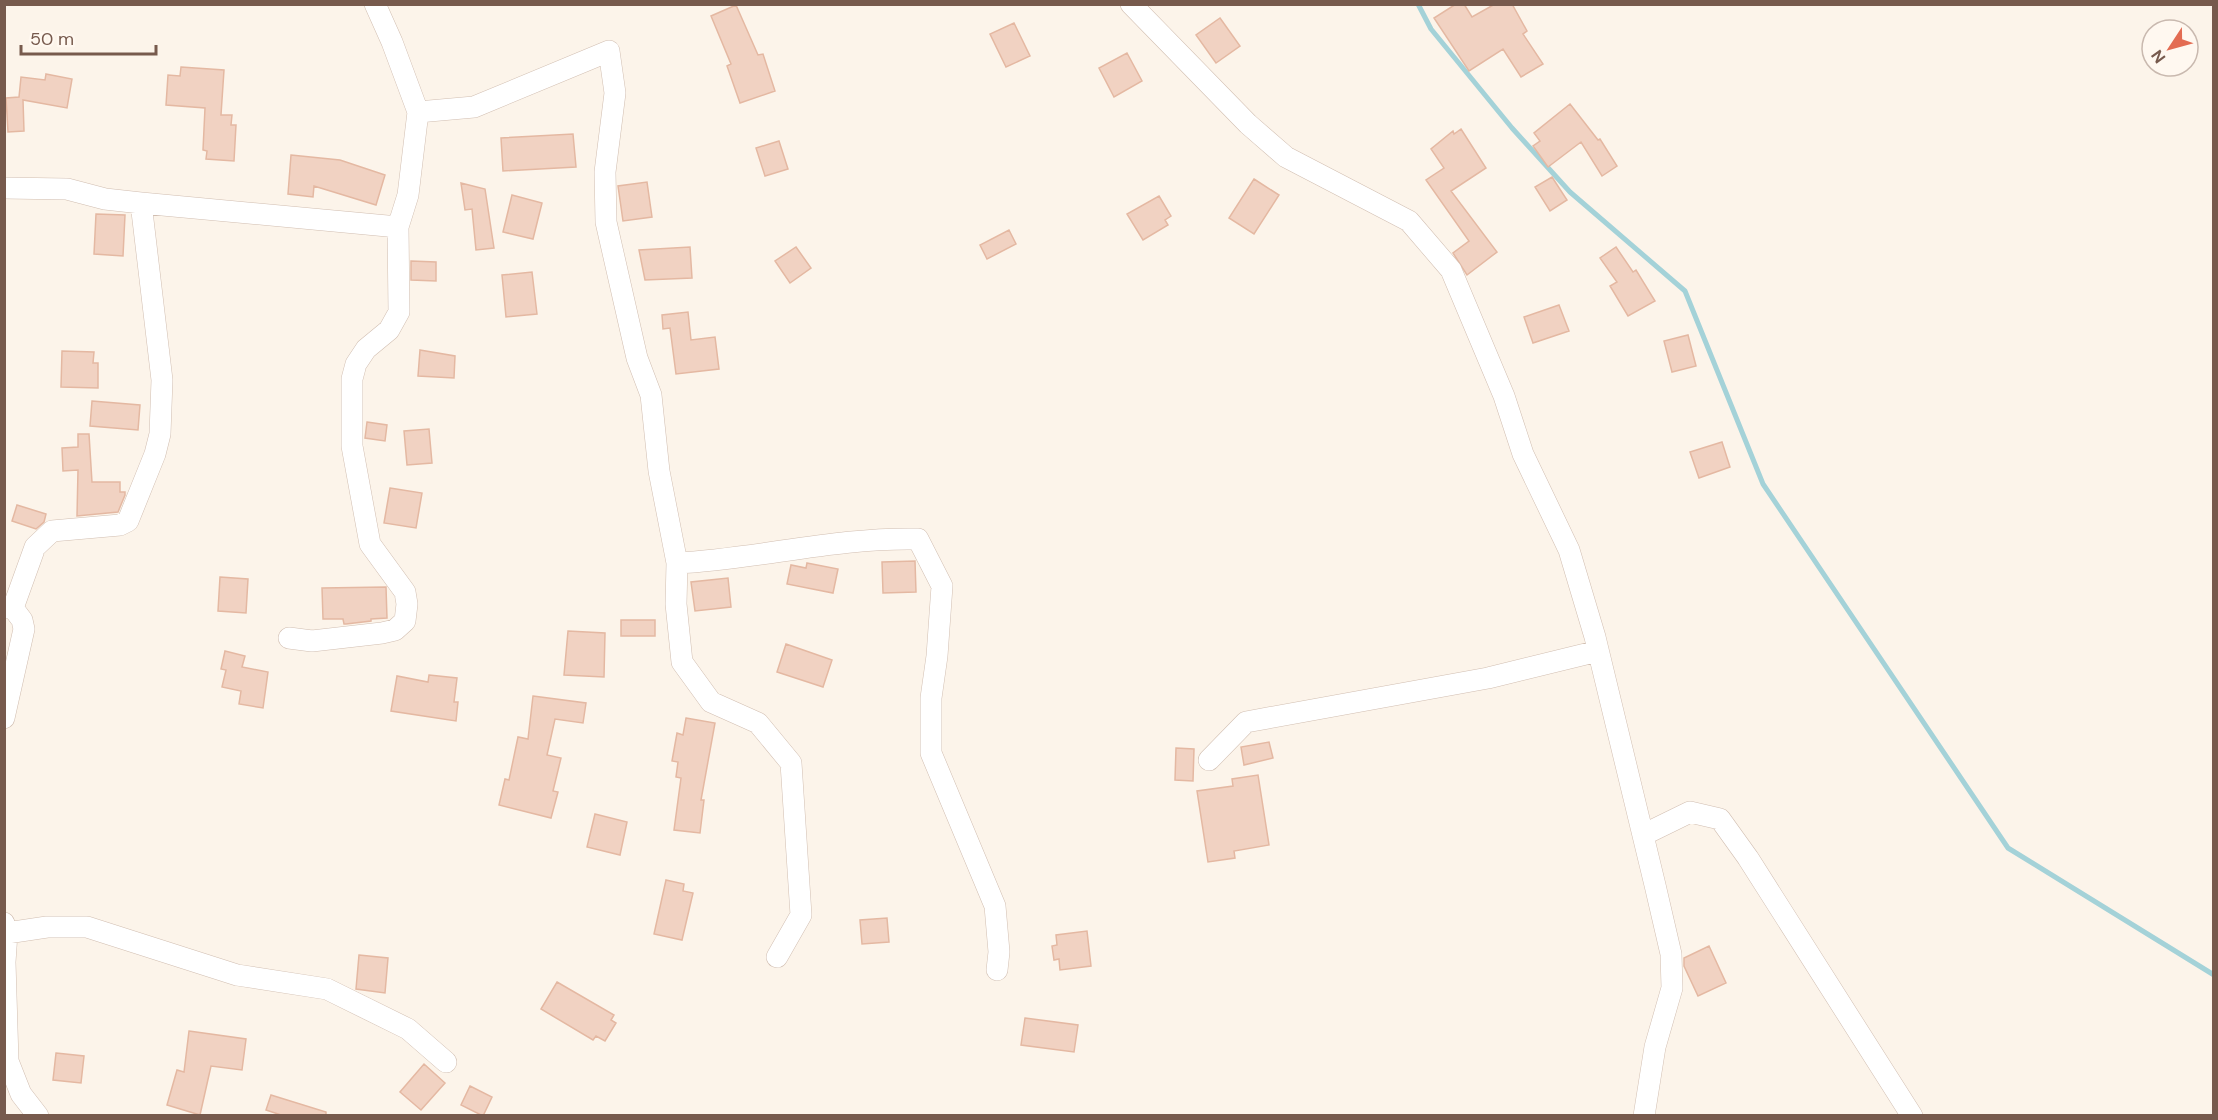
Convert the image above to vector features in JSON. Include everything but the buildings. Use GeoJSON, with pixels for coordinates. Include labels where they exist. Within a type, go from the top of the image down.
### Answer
{"type":"FeatureCollection","features":[{"type":"Feature","properties":{"kind":"street"},"geometry":{"type":"LineString","coordinates":[[289,638],[312,641],[382,633],[395,630],[405,621],[407,604],[405,592],[369,544],[352,446],[352,379],[356,364],[366,349],[389,330],[399,312],[398,227],[408,195],[418,112],[375,4]]}},
{"type":"Feature","properties":{"kind":"street"},"geometry":{"type":"LineString","coordinates":[[1131,4],[1248,124],[1286,157],[1409,221],[1451,270],[1504,396],[1523,454],[1569,550],[1598,651],[1671,954],[1672,988],[1655,1047],[1644,1116]]}},
{"type":"Feature","properties":{"kind":"street"},"geometry":{"type":"LineString","coordinates":[[418,112],[474,106],[609,51],[615,93],[605,172],[606,222],[638,358],[651,395],[659,471],[677,564],[676,604],[682,662],[711,702],[758,723],[791,763],[801,915],[777,957]]}},
{"type":"Feature","properties":{"kind":"street"},"geometry":{"type":"LineString","coordinates":[[4,188],[67,189],[105,199],[398,227]]}},
{"type":"Feature","properties":{"kind":"street"},"geometry":{"type":"LineString","coordinates":[[4,717],[24,629],[22,620],[9,608],[35,547],[52,531],[120,525],[128,521],[155,454],[160,434],[162,380],[141,203]]}},
{"type":"Feature","properties":{"kind":"street"},"geometry":{"type":"LineString","coordinates":[[677,564],[719,561],[873,538],[918,539],[942,586],[937,656],[931,698],[931,753],[996,906],[999,952],[997,970]]}},
{"type":"Feature","properties":{"kind":"street"},"geometry":{"type":"LineString","coordinates":[[1209,760],[1246,722],[1488,678],[1598,651]]}},
{"type":"Feature","properties":{"kind":"street"},"geometry":{"type":"LineString","coordinates":[[1643,835],[1690,812],[1720,819],[1748,858],[1912,1116]]}},
{"type":"Feature","properties":{"kind":"street"},"geometry":{"type":"LineString","coordinates":[[38,1116],[21,1094],[8,1061],[4,962],[6,928],[87,927],[237,975],[327,989],[408,1029],[446,1062]]}},
{"type":"Feature","properties":{"kind":"waterway"},"geometry":{"type":"LineString","coordinates":[[1418,4],[1431,29],[1512,128],[1570,192],[1685,291],[1763,484],[2008,848],[2214,975]]}}]}
